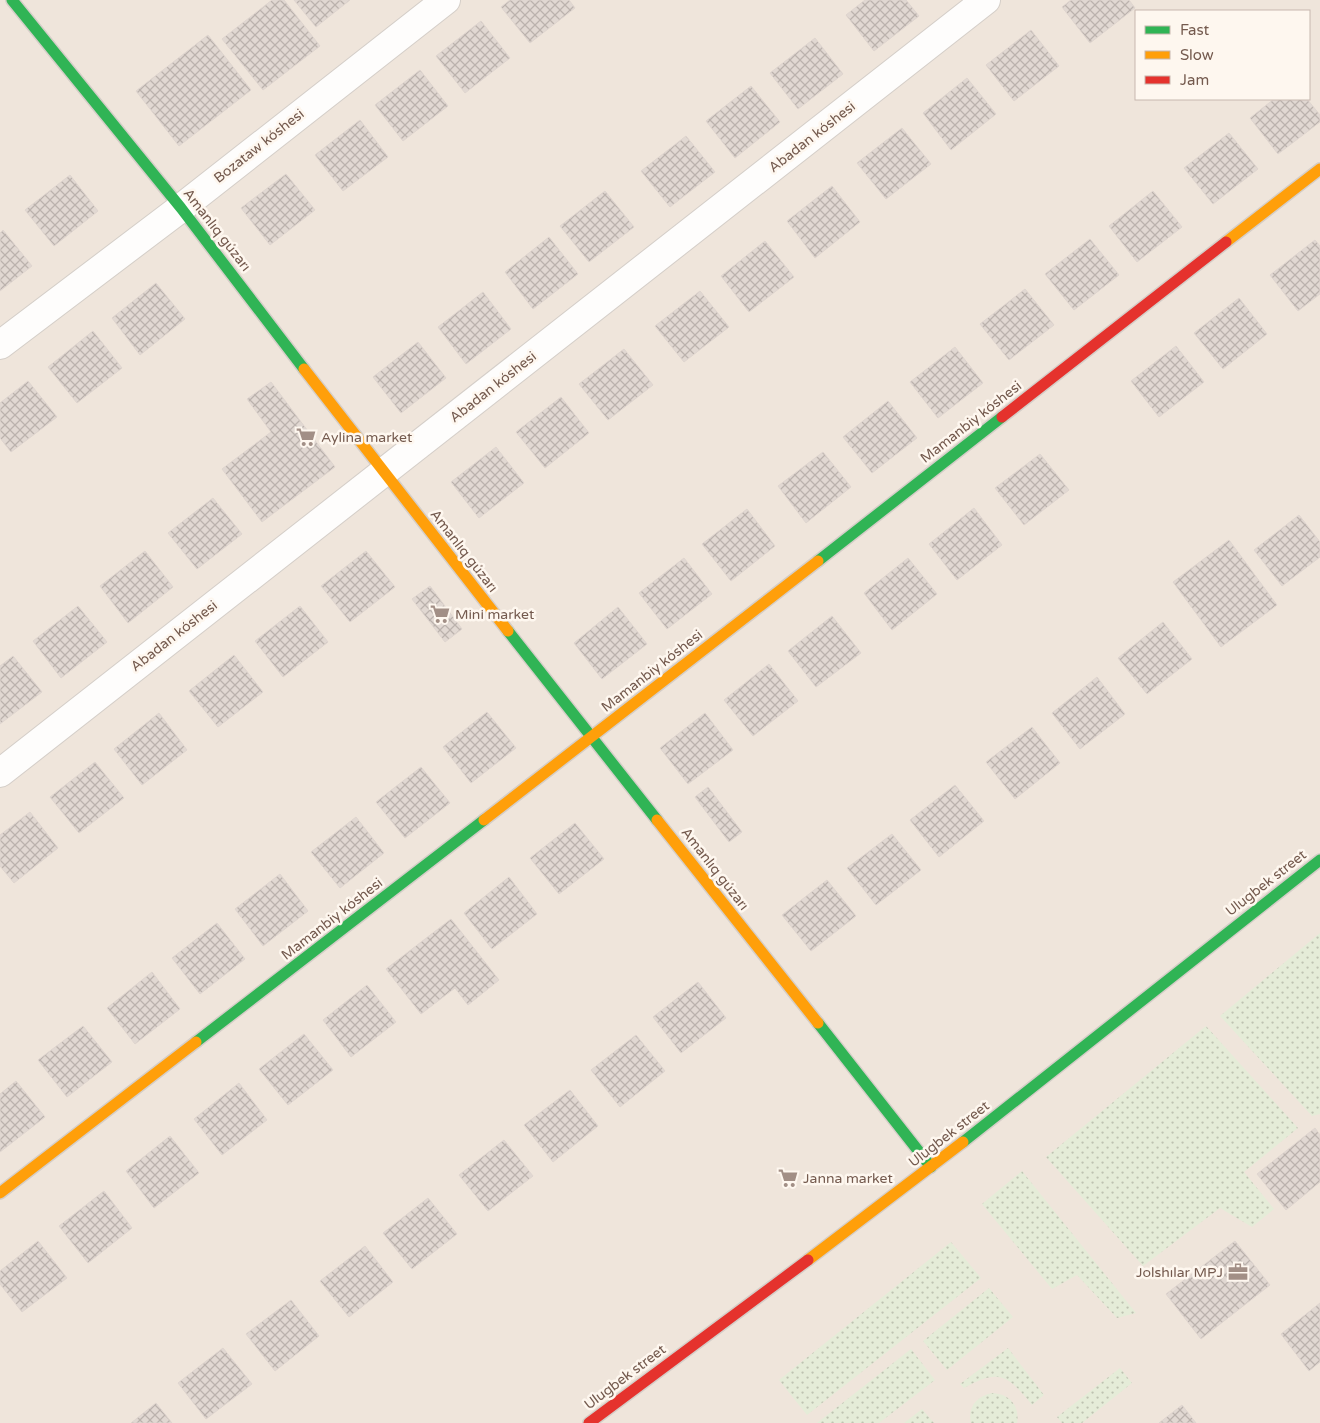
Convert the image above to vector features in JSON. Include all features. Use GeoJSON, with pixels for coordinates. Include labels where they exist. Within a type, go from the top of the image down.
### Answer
{"type":"FeatureCollection","features":[{"type":"Feature","properties":{"kind":"street","name":"Amanlıq gúzarı"},"geometry":{"type":"LineString","coordinates":[[12,0],[181,208],[384,473],[931,1167]]}},
{"type":"Feature","properties":{"kind":"street","name":"Bozataw kóshesi"},"geometry":{"type":"LineString","coordinates":[[0,345],[181,208],[446,0]]}},
{"type":"Feature","properties":{"kind":"street","name":"Abadan kóshesi"},"geometry":{"type":"LineString","coordinates":[[0,773],[986,0]]}},
{"type":"Feature","properties":{"kind":"street","name":"Mamanbiy kóshesi"},"geometry":{"type":"LineString","coordinates":[[0,1194],[592,737],[1320,168]]}},
{"type":"Feature","properties":{"kind":"street","name":"Ulugbek street"},"geometry":{"type":"LineString","coordinates":[[589,1423],[931,1167],[1320,861]]}},
{"type":"Feature","properties":{"kind":"shaded area"},"geometry":{"type":"Polygon","coordinates":[[[0,0],[1320,0],[1320,1423],[0,1423],[0,0]]]}},
{"type":"Feature","properties":{"kind":"green space"},"geometry":{"type":"Polygon","coordinates":[[[1320,933],[1320,1114],[1312,1116],[1220,1016],[1320,933]]]}},
{"type":"Feature","properties":{"kind":"green space"},"geometry":{"type":"Polygon","coordinates":[[[1206,1026],[1298,1128],[1244,1172],[1274,1209],[1252,1227],[1220,1208],[1143,1266],[1046,1157],[1206,1026]]]}},
{"type":"Feature","properties":{"kind":"green space"},"geometry":{"type":"Polygon","coordinates":[[[1022,1171],[1136,1313],[1117,1318],[1077,1275],[1052,1289],[982,1204],[1022,1171]]]}},
{"type":"Feature","properties":{"kind":"green space"},"geometry":{"type":"Polygon","coordinates":[[[951,1242],[981,1278],[807,1415],[779,1380],[951,1242]]]}},
{"type":"Feature","properties":{"kind":"green space"},"geometry":{"type":"Polygon","coordinates":[[[989,1288],[1013,1317],[947,1370],[923,1341],[989,1288]]]}},
{"type":"Feature","properties":{"kind":"green space"},"geometry":{"type":"Polygon","coordinates":[[[1008,1348],[1044,1395],[1032,1405],[1016,1387],[1002,1378],[986,1378],[964,1388],[960,1384],[1008,1348]]]}},
{"type":"Feature","properties":{"kind":"green space"},"geometry":{"type":"Polygon","coordinates":[[[911,1349],[935,1380],[879,1423],[817,1423],[911,1349]]]}},
{"type":"Feature","properties":{"kind":"green space"},"geometry":{"type":"Polygon","coordinates":[[[1120,1368],[1132,1383],[1082,1423],[1062,1423],[1057,1417],[1120,1368]]]}},
{"type":"Feature","properties":{"kind":"green space"},"geometry":{"type":"Polygon","coordinates":[[[992,1393],[1004,1396],[1012,1402],[1017,1411],[1017,1423],[971,1423],[970,1412],[974,1403],[987,1394],[992,1393]]]}},
{"type":"Feature","properties":{"kind":"green space"},"geometry":{"type":"Polygon","coordinates":[[[922,1409],[934,1423],[904,1423],[922,1409]]]}},
{"type":"Feature","properties":{"kind":"building"},"geometry":{"type":"Polygon","coordinates":[[[272,0],[284,0],[320,46],[263,90],[222,39],[272,0]]]}},
{"type":"Feature","properties":{"kind":"building"},"geometry":{"type":"Polygon","coordinates":[[[294,0],[350,0],[316,27],[294,0]]]}},
{"type":"Feature","properties":{"kind":"building"},"geometry":{"type":"Polygon","coordinates":[[[510,0],[569,0],[575,8],[530,43],[501,7],[510,0]]]}},
{"type":"Feature","properties":{"kind":"building"},"geometry":{"type":"Polygon","coordinates":[[[865,0],[906,0],[919,16],[874,51],[846,15],[865,0]]]}},
{"type":"Feature","properties":{"kind":"building"},"geometry":{"type":"Polygon","coordinates":[[[1071,0],[1129,0],[1135,8],[1090,43],[1062,7],[1071,0]]]}},
{"type":"Feature","properties":{"kind":"building"},"geometry":{"type":"Polygon","coordinates":[[[481,21],[510,58],[465,93],[436,56],[481,21]]]}},
{"type":"Feature","properties":{"kind":"building"},"geometry":{"type":"Polygon","coordinates":[[[1031,30],[1059,66],[1014,101],[986,65],[1031,30]]]}},
{"type":"Feature","properties":{"kind":"building"},"geometry":{"type":"Polygon","coordinates":[[[208,35],[251,90],[179,146],[136,91],[208,35]]]}},
{"type":"Feature","properties":{"kind":"building"},"geometry":{"type":"Polygon","coordinates":[[[815,38],[843,74],[798,109],[770,73],[815,38]]]}},
{"type":"Feature","properties":{"kind":"building"},"geometry":{"type":"Polygon","coordinates":[[[420,70],[448,106],[403,141],[375,105],[420,70]]]}},
{"type":"Feature","properties":{"kind":"building"},"geometry":{"type":"Polygon","coordinates":[[[967,78],[996,114],[951,150],[923,113],[967,78]]]}},
{"type":"Feature","properties":{"kind":"building"},"geometry":{"type":"Polygon","coordinates":[[[751,86],[780,122],[735,158],[706,121],[751,86]]]}},
{"type":"Feature","properties":{"kind":"building"},"geometry":{"type":"Polygon","coordinates":[[[1273,100],[1308,100],[1320,115],[1320,122],[1278,154],[1250,118],[1273,100]]]}},
{"type":"Feature","properties":{"kind":"building"},"geometry":{"type":"Polygon","coordinates":[[[360,120],[388,157],[343,191],[315,155],[360,120]]]}},
{"type":"Feature","properties":{"kind":"building"},"geometry":{"type":"Polygon","coordinates":[[[902,128],[931,164],[886,199],[857,163],[902,128]]]}},
{"type":"Feature","properties":{"kind":"building"},"geometry":{"type":"Polygon","coordinates":[[[1229,133],[1258,169],[1213,204],[1184,168],[1229,133]]]}},
{"type":"Feature","properties":{"kind":"building"},"geometry":{"type":"Polygon","coordinates":[[[686,136],[715,172],[670,207],[641,171],[686,136]]]}},
{"type":"Feature","properties":{"kind":"building"},"geometry":{"type":"Polygon","coordinates":[[[286,174],[315,210],[270,245],[241,208],[286,174]]]}},
{"type":"Feature","properties":{"kind":"building"},"geometry":{"type":"Polygon","coordinates":[[[70,175],[98,211],[54,246],[25,210],[70,175]]]}},
{"type":"Feature","properties":{"kind":"building"},"geometry":{"type":"Polygon","coordinates":[[[832,186],[860,222],[815,258],[787,221],[832,186]]]}},
{"type":"Feature","properties":{"kind":"building"},"geometry":{"type":"Polygon","coordinates":[[[605,191],[634,227],[589,262],[560,226],[605,191]]]}},
{"type":"Feature","properties":{"kind":"building"},"geometry":{"type":"Polygon","coordinates":[[[1153,191],[1182,227],[1137,262],[1109,226],[1153,191]]]}},
{"type":"Feature","properties":{"kind":"building"},"geometry":{"type":"Polygon","coordinates":[[[3,230],[32,266],[0,291],[0,233],[3,230]]]}},
{"type":"Feature","properties":{"kind":"building"},"geometry":{"type":"Polygon","coordinates":[[[549,237],[578,274],[533,309],[505,272],[549,237]]]}},
{"type":"Feature","properties":{"kind":"building"},"geometry":{"type":"Polygon","coordinates":[[[1090,239],[1119,275],[1074,310],[1045,274],[1090,239]]]}},
{"type":"Feature","properties":{"kind":"building"},"geometry":{"type":"Polygon","coordinates":[[[1315,240],[1320,246],[1320,294],[1298,311],[1270,275],[1315,240]]]}},
{"type":"Feature","properties":{"kind":"building"},"geometry":{"type":"Polygon","coordinates":[[[765,241],[794,277],[749,312],[721,276],[765,241]]]}},
{"type":"Feature","properties":{"kind":"building"},"geometry":{"type":"Polygon","coordinates":[[[156,283],[185,319],[140,355],[112,318],[156,283]]]}},
{"type":"Feature","properties":{"kind":"building"},"geometry":{"type":"Polygon","coordinates":[[[1025,289],[1054,325],[1009,360],[980,324],[1025,289]]]}},
{"type":"Feature","properties":{"kind":"building"},"geometry":{"type":"Polygon","coordinates":[[[700,291],[729,327],[684,362],[655,326],[700,291]]]}},
{"type":"Feature","properties":{"kind":"building"},"geometry":{"type":"Polygon","coordinates":[[[483,292],[511,329],[466,364],[438,327],[483,292]]]}},
{"type":"Feature","properties":{"kind":"building"},"geometry":{"type":"Polygon","coordinates":[[[1239,298],[1267,334],[1223,369],[1194,333],[1239,298]]]}},
{"type":"Feature","properties":{"kind":"building"},"geometry":{"type":"Polygon","coordinates":[[[93,331],[122,368],[77,403],[48,367],[93,331]]]}},
{"type":"Feature","properties":{"kind":"building"},"geometry":{"type":"Polygon","coordinates":[[[418,342],[446,378],[401,413],[373,377],[418,342]]]}},
{"type":"Feature","properties":{"kind":"building"},"geometry":{"type":"Polygon","coordinates":[[[1176,346],[1204,382],[1159,417],[1131,381],[1176,346]]]}},
{"type":"Feature","properties":{"kind":"building"},"geometry":{"type":"Polygon","coordinates":[[[955,347],[983,383],[938,418],[910,382],[955,347]]]}},
{"type":"Feature","properties":{"kind":"building"},"geometry":{"type":"Polygon","coordinates":[[[624,349],[653,385],[608,420],[579,384],[624,349]]]}},
{"type":"Feature","properties":{"kind":"building"},"geometry":{"type":"Polygon","coordinates":[[[28,381],[57,417],[11,452],[0,438],[0,403],[28,381]]]}},
{"type":"Feature","properties":{"kind":"building"},"geometry":{"type":"Polygon","coordinates":[[[271,382],[335,467],[262,522],[222,469],[271,432],[247,399],[271,382]]]}},
{"type":"Feature","properties":{"kind":"building"},"geometry":{"type":"Polygon","coordinates":[[[561,397],[589,433],[545,468],[516,432],[561,397]]]}},
{"type":"Feature","properties":{"kind":"building"},"geometry":{"type":"Polygon","coordinates":[[[888,401],[917,438],[872,473],[843,437],[888,401]]]}},
{"type":"Feature","properties":{"kind":"building"},"geometry":{"type":"Polygon","coordinates":[[[496,447],[524,483],[479,518],[451,482],[496,447]]]}},
{"type":"Feature","properties":{"kind":"building"},"geometry":{"type":"Polygon","coordinates":[[[823,452],[851,487],[806,523],[778,486],[823,452]]]}},
{"type":"Feature","properties":{"kind":"building"},"geometry":{"type":"Polygon","coordinates":[[[1040,454],[1069,490],[1024,525],[995,488],[1040,454]]]}},
{"type":"Feature","properties":{"kind":"building"},"geometry":{"type":"Polygon","coordinates":[[[213,498],[242,534],[197,569],[168,533],[213,498]]]}},
{"type":"Feature","properties":{"kind":"building"},"geometry":{"type":"Polygon","coordinates":[[[974,508],[1002,545],[957,580],[929,544],[974,508]]]}},
{"type":"Feature","properties":{"kind":"building"},"geometry":{"type":"Polygon","coordinates":[[[747,509],[775,546],[731,581],[702,544],[747,509]]]}},
{"type":"Feature","properties":{"kind":"building"},"geometry":{"type":"Polygon","coordinates":[[[1299,515],[1320,542],[1320,557],[1282,586],[1254,550],[1299,515]]]}},
{"type":"Feature","properties":{"kind":"building"},"geometry":{"type":"Polygon","coordinates":[[[1229,540],[1277,605],[1221,647],[1173,582],[1229,540]]]}},
{"type":"Feature","properties":{"kind":"building"},"geometry":{"type":"Polygon","coordinates":[[[145,551],[173,587],[128,623],[100,586],[145,551]]]}},
{"type":"Feature","properties":{"kind":"building"},"geometry":{"type":"Polygon","coordinates":[[[366,551],[395,587],[350,622],[321,586],[366,551]]]}},
{"type":"Feature","properties":{"kind":"building"},"geometry":{"type":"Polygon","coordinates":[[[684,558],[712,594],[667,629],[639,593],[684,558]]]}},
{"type":"Feature","properties":{"kind":"building"},"geometry":{"type":"Polygon","coordinates":[[[908,558],[937,594],[892,630],[864,593],[908,558]]]}},
{"type":"Feature","properties":{"kind":"building"},"geometry":{"type":"Polygon","coordinates":[[[430,586],[462,629],[445,642],[412,599],[430,586]]]}},
{"type":"Feature","properties":{"kind":"building"},"geometry":{"type":"Polygon","coordinates":[[[78,606],[107,642],[61,678],[33,641],[78,606]]]}},
{"type":"Feature","properties":{"kind":"building"},"geometry":{"type":"Polygon","coordinates":[[[300,606],[328,642],[283,677],[255,641],[300,606]]]}},
{"type":"Feature","properties":{"kind":"building"},"geometry":{"type":"Polygon","coordinates":[[[618,607],[647,644],[602,679],[574,643],[618,607]]]}},
{"type":"Feature","properties":{"kind":"building"},"geometry":{"type":"Polygon","coordinates":[[[832,616],[861,653],[816,687],[788,651],[832,616]]]}},
{"type":"Feature","properties":{"kind":"building"},"geometry":{"type":"Polygon","coordinates":[[[1163,622],[1192,659],[1147,694],[1118,658],[1163,622]]]}},
{"type":"Feature","properties":{"kind":"building"},"geometry":{"type":"Polygon","coordinates":[[[234,655],[263,692],[218,727],[189,691],[234,655]]]}},
{"type":"Feature","properties":{"kind":"building"},"geometry":{"type":"Polygon","coordinates":[[[13,656],[42,692],[0,724],[0,666],[13,656]]]}},
{"type":"Feature","properties":{"kind":"building"},"geometry":{"type":"Polygon","coordinates":[[[769,664],[798,701],[753,736],[724,700],[769,664]]]}},
{"type":"Feature","properties":{"kind":"building"},"geometry":{"type":"Polygon","coordinates":[[[1097,677],[1125,714],[1080,749],[1052,713],[1097,677]]]}},
{"type":"Feature","properties":{"kind":"building"},"geometry":{"type":"Polygon","coordinates":[[[487,712],[516,748],[471,783],[443,747],[487,712]]]}},
{"type":"Feature","properties":{"kind":"building"},"geometry":{"type":"Polygon","coordinates":[[[159,713],[187,750],[142,785],[114,749],[159,713]]]}},
{"type":"Feature","properties":{"kind":"building"},"geometry":{"type":"Polygon","coordinates":[[[705,713],[733,750],[688,784],[660,748],[705,713]]]}},
{"type":"Feature","properties":{"kind":"building"},"geometry":{"type":"Polygon","coordinates":[[[1032,727],[1060,763],[1015,799],[986,762],[1032,727]]]}},
{"type":"Feature","properties":{"kind":"building"},"geometry":{"type":"Polygon","coordinates":[[[95,762],[124,798],[79,833],[50,797],[95,762]]]}},
{"type":"Feature","properties":{"kind":"building"},"geometry":{"type":"Polygon","coordinates":[[[421,767],[450,803],[405,838],[376,802],[421,767]]]}},
{"type":"Feature","properties":{"kind":"building"},"geometry":{"type":"Polygon","coordinates":[[[955,785],[984,821],[939,857],[910,820],[955,785]]]}},
{"type":"Feature","properties":{"kind":"building"},"geometry":{"type":"Polygon","coordinates":[[[708,787],[742,832],[729,842],[695,797],[708,787]]]}},
{"type":"Feature","properties":{"kind":"building"},"geometry":{"type":"Polygon","coordinates":[[[30,812],[58,848],[14,883],[0,866],[0,835],[30,812]]]}},
{"type":"Feature","properties":{"kind":"building"},"geometry":{"type":"Polygon","coordinates":[[[356,817],[384,853],[340,888],[311,852],[356,817]]]}},
{"type":"Feature","properties":{"kind":"building"},"geometry":{"type":"Polygon","coordinates":[[[575,823],[604,859],[559,894],[530,858],[575,823]]]}},
{"type":"Feature","properties":{"kind":"building"},"geometry":{"type":"Polygon","coordinates":[[[892,834],[921,870],[876,905],[847,868],[892,834]]]}},
{"type":"Feature","properties":{"kind":"building"},"geometry":{"type":"Polygon","coordinates":[[[280,874],[308,911],[263,946],[235,909],[280,874]]]}},
{"type":"Feature","properties":{"kind":"building"},"geometry":{"type":"Polygon","coordinates":[[[509,877],[537,914],[492,949],[464,913],[509,877]]]}},
{"type":"Feature","properties":{"kind":"building"},"geometry":{"type":"Polygon","coordinates":[[[827,880],[856,916],[811,951],[782,915],[827,880]]]}},
{"type":"Feature","properties":{"kind":"building"},"geometry":{"type":"Polygon","coordinates":[[[451,919],[499,980],[468,1005],[455,988],[421,1014],[386,969],[451,919]]]}},
{"type":"Feature","properties":{"kind":"building"},"geometry":{"type":"Polygon","coordinates":[[[217,923],[245,959],[200,994],[172,958],[217,923]]]}},
{"type":"Feature","properties":{"kind":"building"},"geometry":{"type":"Polygon","coordinates":[[[152,972],[180,1009],[135,1044],[107,1008],[152,972]]]}},
{"type":"Feature","properties":{"kind":"building"},"geometry":{"type":"Polygon","coordinates":[[[698,982],[726,1018],[681,1053],[653,1017],[698,982]]]}},
{"type":"Feature","properties":{"kind":"building"},"geometry":{"type":"Polygon","coordinates":[[[367,985],[396,1022],[351,1057],[323,1020],[367,985]]]}},
{"type":"Feature","properties":{"kind":"building"},"geometry":{"type":"Polygon","coordinates":[[[83,1026],[112,1062],[67,1097],[38,1060],[83,1026]]]}},
{"type":"Feature","properties":{"kind":"building"},"geometry":{"type":"Polygon","coordinates":[[[304,1034],[333,1070],[288,1105],[259,1069],[304,1034]]]}},
{"type":"Feature","properties":{"kind":"building"},"geometry":{"type":"Polygon","coordinates":[[[636,1035],[665,1071],[620,1107],[591,1070],[636,1035]]]}},
{"type":"Feature","properties":{"kind":"building"},"geometry":{"type":"Polygon","coordinates":[[[16,1081],[45,1117],[0,1152],[0,1094],[16,1081]]]}},
{"type":"Feature","properties":{"kind":"building"},"geometry":{"type":"Polygon","coordinates":[[[239,1083],[267,1120],[222,1155],[194,1119],[239,1083]]]}},
{"type":"Feature","properties":{"kind":"building"},"geometry":{"type":"Polygon","coordinates":[[[570,1090],[598,1126],[553,1162],[524,1125],[570,1090]]]}},
{"type":"Feature","properties":{"kind":"building"},"geometry":{"type":"Polygon","coordinates":[[[1315,1128],[1320,1135],[1320,1182],[1286,1210],[1257,1174],[1315,1128]]]}},
{"type":"Feature","properties":{"kind":"building"},"geometry":{"type":"Polygon","coordinates":[[[170,1136],[199,1173],[154,1208],[126,1171],[170,1136]]]}},
{"type":"Feature","properties":{"kind":"building"},"geometry":{"type":"Polygon","coordinates":[[[504,1140],[533,1176],[488,1211],[459,1175],[504,1140]]]}},
{"type":"Feature","properties":{"kind":"building"},"geometry":{"type":"Polygon","coordinates":[[[104,1191],[132,1228],[88,1263],[59,1226],[104,1191]]]}},
{"type":"Feature","properties":{"kind":"building"},"geometry":{"type":"Polygon","coordinates":[[[428,1198],[457,1234],[412,1269],[383,1233],[428,1198]]]}},
{"type":"Feature","properties":{"kind":"building"},"geometry":{"type":"Polygon","coordinates":[[[38,1241],[67,1278],[22,1312],[0,1284],[0,1271],[38,1241]]]}},
{"type":"Feature","properties":{"kind":"building"},"geometry":{"type":"Polygon","coordinates":[[[1235,1241],[1270,1285],[1201,1339],[1166,1294],[1235,1241]]]}},
{"type":"Feature","properties":{"kind":"building"},"geometry":{"type":"Polygon","coordinates":[[[365,1246],[393,1282],[349,1317],[320,1281],[365,1246]]]}},
{"type":"Feature","properties":{"kind":"building"},"geometry":{"type":"Polygon","coordinates":[[[291,1300],[319,1336],[275,1371],[246,1334],[291,1300]]]}},
{"type":"Feature","properties":{"kind":"building"},"geometry":{"type":"Polygon","coordinates":[[[1320,1303],[1320,1362],[1309,1371],[1281,1334],[1320,1303]]]}},
{"type":"Feature","properties":{"kind":"building"},"geometry":{"type":"Polygon","coordinates":[[[223,1348],[252,1384],[206,1419],[178,1383],[223,1348]]]}},
{"type":"Feature","properties":{"kind":"building"},"geometry":{"type":"Polygon","coordinates":[[[156,1403],[172,1423],[131,1423],[156,1403]]]}},
{"type":"Feature","properties":{"kind":"building"},"geometry":{"type":"Polygon","coordinates":[[[1182,1405],[1196,1423],[1159,1423],[1182,1405]]]}},
{"type":"Feature","properties":{"kind":"traffic: fast"},"geometry":{"type":"LineString","coordinates":[[12,0],[181,208],[304,369]]}},
{"type":"Feature","properties":{"kind":"traffic: fast"},"geometry":{"type":"LineString","coordinates":[[818,561],[1002,417]]}},
{"type":"Feature","properties":{"kind":"traffic: fast"},"geometry":{"type":"LineString","coordinates":[[508,631],[657,820]]}},
{"type":"Feature","properties":{"kind":"traffic: fast"},"geometry":{"type":"LineString","coordinates":[[196,1042],[484,820]]}},
{"type":"Feature","properties":{"kind":"traffic: fast"},"geometry":{"type":"LineString","coordinates":[[963,1142],[1320,860]]}},
{"type":"Feature","properties":{"kind":"traffic: fast"},"geometry":{"type":"LineString","coordinates":[[818,1023],[931,1167]]}},
{"type":"Feature","properties":{"kind":"traffic: slow"},"geometry":{"type":"LineString","coordinates":[[1226,242],[1320,169]]}},
{"type":"Feature","properties":{"kind":"traffic: slow"},"geometry":{"type":"LineString","coordinates":[[304,369],[508,631]]}},
{"type":"Feature","properties":{"kind":"traffic: slow"},"geometry":{"type":"LineString","coordinates":[[484,820],[818,561]]}},
{"type":"Feature","properties":{"kind":"traffic: slow"},"geometry":{"type":"LineString","coordinates":[[657,820],[818,1023]]}},
{"type":"Feature","properties":{"kind":"traffic: slow"},"geometry":{"type":"LineString","coordinates":[[0,1193],[196,1042]]}},
{"type":"Feature","properties":{"kind":"traffic: slow"},"geometry":{"type":"LineString","coordinates":[[808,1260],[963,1142]]}},
{"type":"Feature","properties":{"kind":"traffic: jam"},"geometry":{"type":"LineString","coordinates":[[1002,417],[1226,242]]}},
{"type":"Feature","properties":{"kind":"traffic: jam"},"geometry":{"type":"LineString","coordinates":[[589,1423],[808,1260]]}},
{"type":"Feature","properties":{"kind":"place","name":"Aylina market"},"geometry":{"type":"Point","coordinates":[306,437]}},
{"type":"Feature","properties":{"kind":"place","name":"Mini market"},"geometry":{"type":"Point","coordinates":[440,614]}},
{"type":"Feature","properties":{"kind":"place","name":"Janna market"},"geometry":{"type":"Point","coordinates":[788,1178]}},
{"type":"Feature","properties":{"kind":"place","name":"Jolshılar MPJ"},"geometry":{"type":"Point","coordinates":[1238,1272]}}]}
